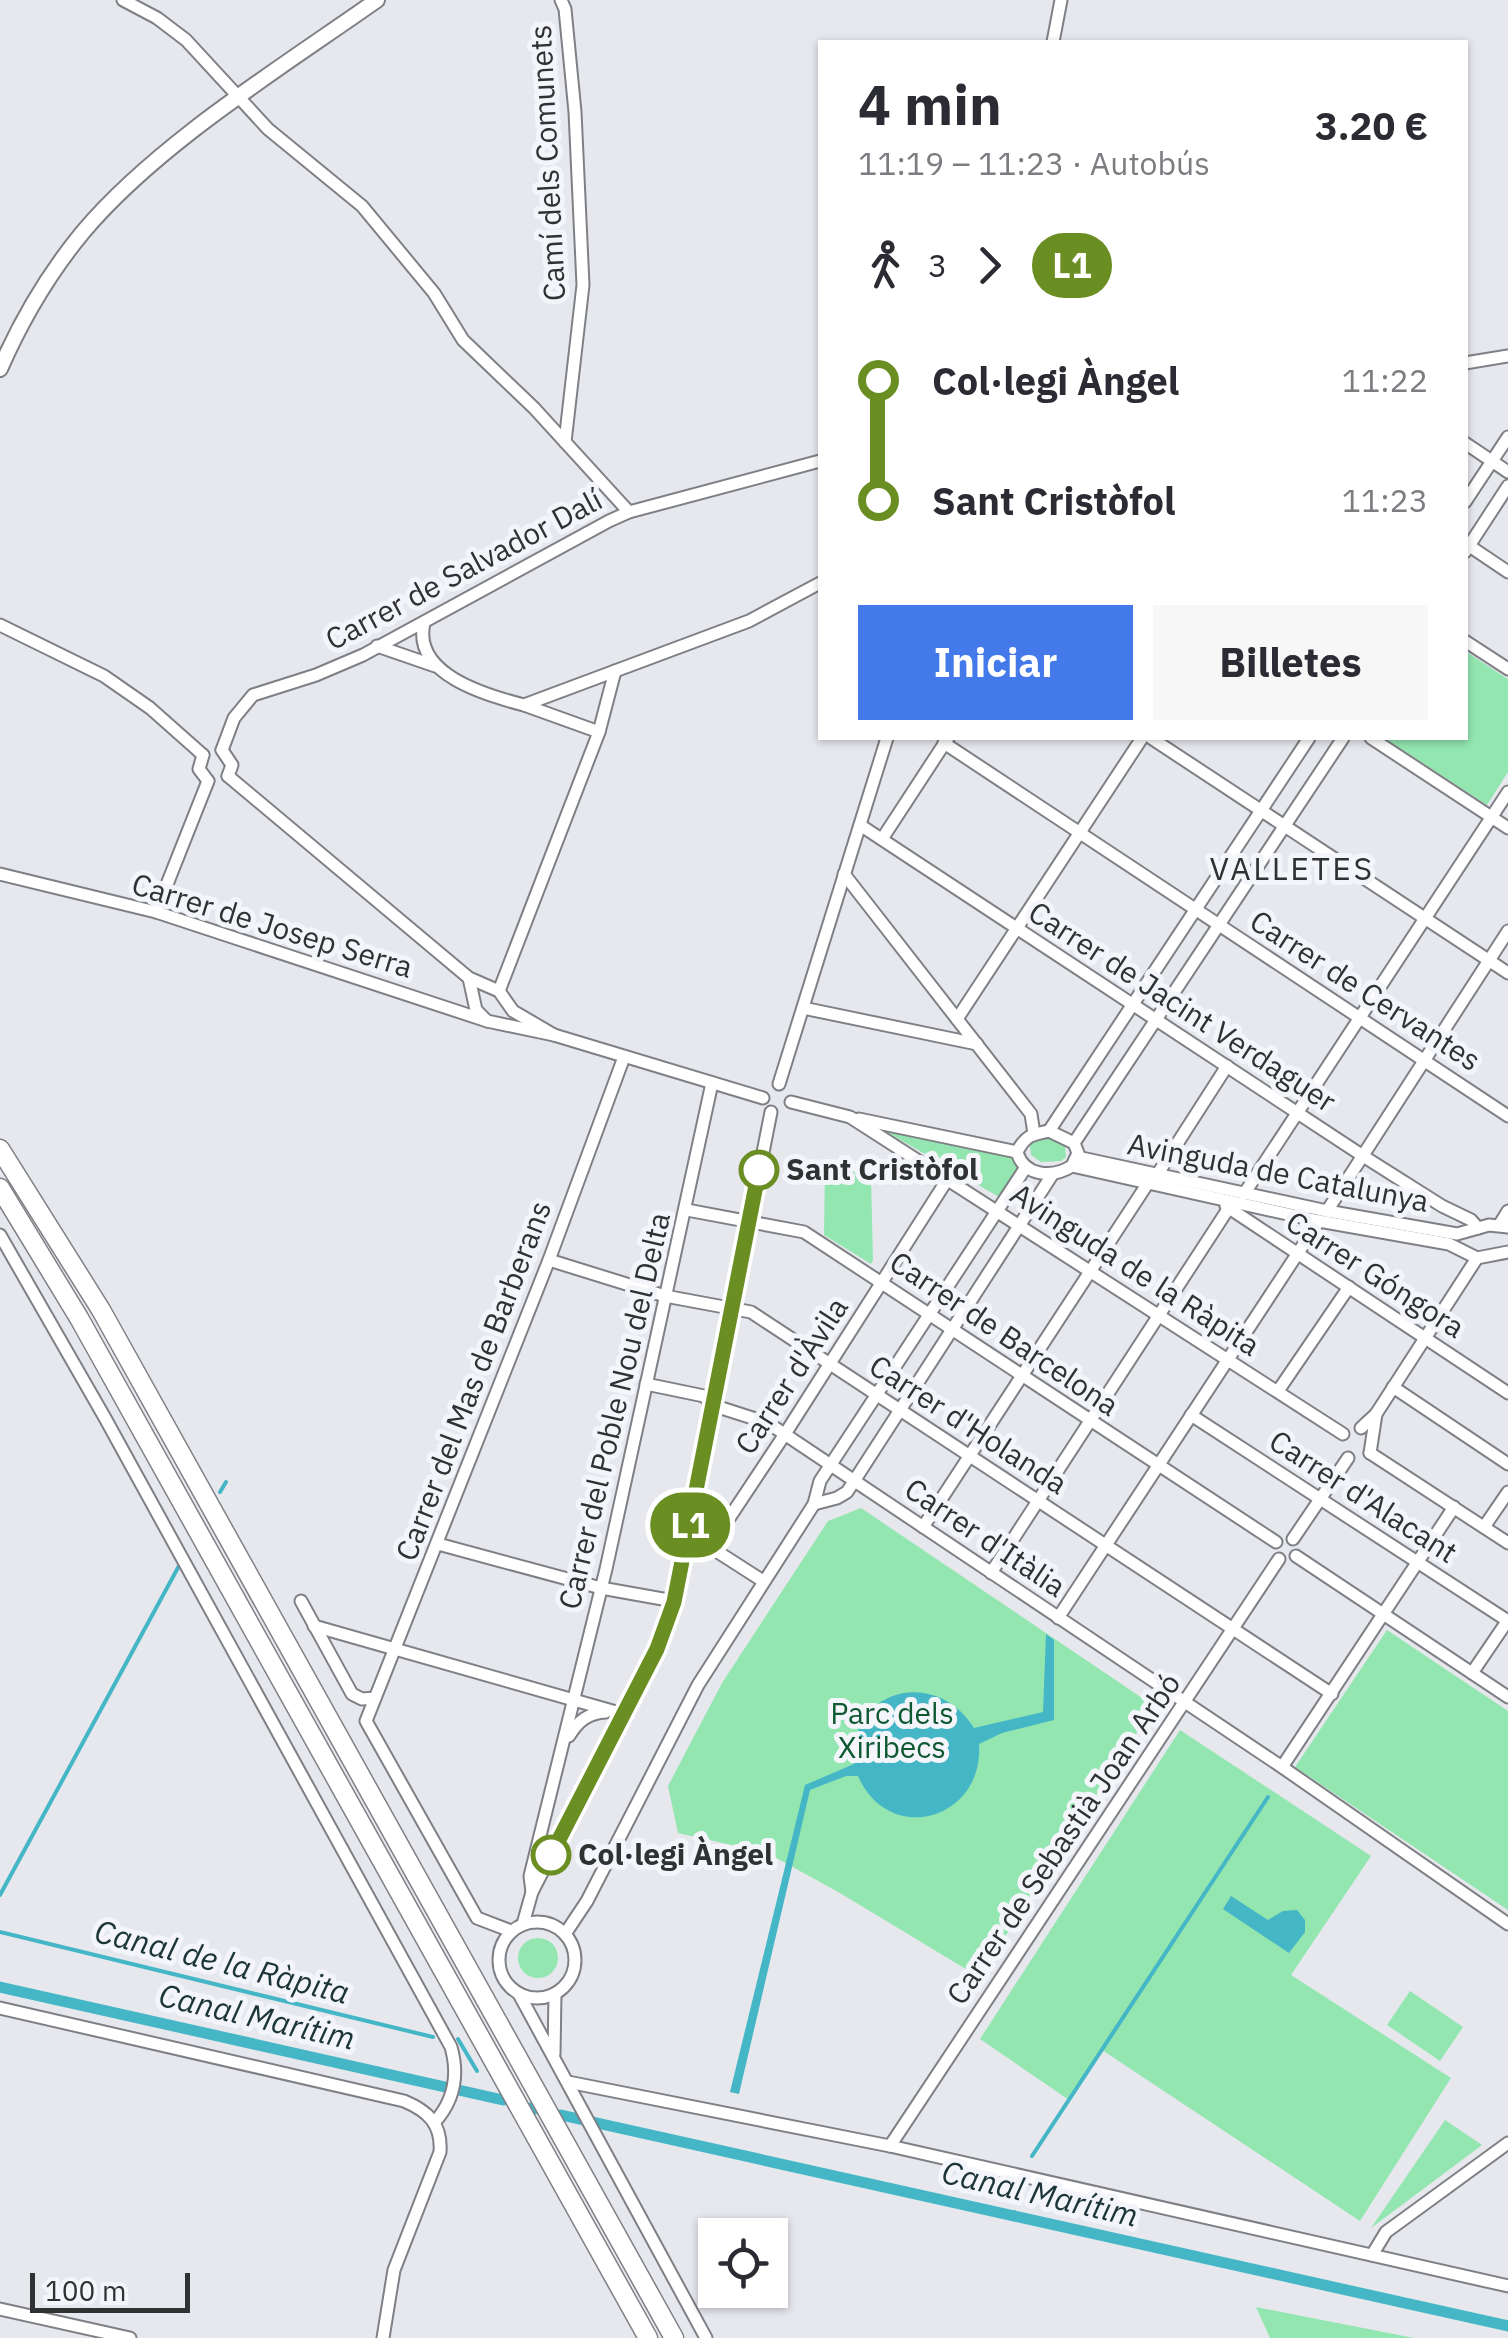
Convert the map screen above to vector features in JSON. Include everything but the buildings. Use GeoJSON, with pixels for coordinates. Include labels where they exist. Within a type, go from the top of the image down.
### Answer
{"type":"FeatureCollection","features":[{"type":"Feature","properties":{"kind":"highway"},"geometry":{"type":"LineString","coordinates":[[0,1150],[101,1310],[674,2338]]}},
{"type":"Feature","properties":{"kind":"highway"},"geometry":{"type":"LineString","coordinates":[[0,1188],[79,1318],[648,2338]]}},
{"type":"Feature","properties":{"kind":"main road"},"geometry":{"type":"LineString","coordinates":[[0,370],[46,285],[83,233],[147,168],[377,0]]}},
{"type":"Feature","properties":{"kind":"street"},"geometry":{"type":"LineString","coordinates":[[123,0],[157,18],[186,40],[268,129],[362,206],[434,293],[463,340],[534,408],[629,512]]}},
{"type":"Feature","properties":{"kind":"street","name":"Camí dels Comunets"},"geometry":{"type":"LineString","coordinates":[[562,0],[575,112],[584,285],[565,442]]}},
{"type":"Feature","properties":{"kind":"street"},"geometry":{"type":"LineString","coordinates":[[1053,40],[1061,0]]}},
{"type":"Feature","properties":{"kind":"street"},"geometry":{"type":"LineString","coordinates":[[1468,363],[1508,356]]}},
{"type":"Feature","properties":{"kind":"street"},"geometry":{"type":"LineString","coordinates":[[1468,497],[1508,437]]}},
{"type":"Feature","properties":{"kind":"street"},"geometry":{"type":"LineString","coordinates":[[1468,446],[1508,472]]}},
{"type":"Feature","properties":{"kind":"street","name":"Carrer de Salvador Dalí"},"geometry":{"type":"LineString","coordinates":[[222,750],[241,706],[253,695],[363,655],[629,512],[818,463]]}},
{"type":"Feature","properties":{"kind":"street"},"geometry":{"type":"LineString","coordinates":[[1468,544],[1508,486]]}},
{"type":"Feature","properties":{"kind":"street"},"geometry":{"type":"LineString","coordinates":[[1468,548],[1508,572]]}},
{"type":"Feature","properties":{"kind":"street"},"geometry":{"type":"LineString","coordinates":[[524,705],[749,622],[818,584]]}},
{"type":"Feature","properties":{"kind":"street"},"geometry":{"type":"LineString","coordinates":[[0,623],[104,676],[150,708],[203,755]]}},
{"type":"Feature","properties":{"kind":"street"},"geometry":{"type":"LineString","coordinates":[[424,623],[424,649],[435,666]]}},
{"type":"Feature","properties":{"kind":"street"},"geometry":{"type":"LineString","coordinates":[[1468,643],[1508,669]]}},
{"type":"Feature","properties":{"kind":"street"},"geometry":{"type":"LineString","coordinates":[[376,646],[600,732]]}},
{"type":"Feature","properties":{"kind":"street"},"geometry":{"type":"LineString","coordinates":[[469,978],[479,1015],[490,1021],[504,1015],[500,994],[600,732],[615,672]]}},
{"type":"Feature","properties":{"kind":"street"},"geometry":{"type":"LineString","coordinates":[[779,1084],[885,740]]}},
{"type":"Feature","properties":{"kind":"street"},"geometry":{"type":"LineString","coordinates":[[882,839],[946,740]]}},
{"type":"Feature","properties":{"kind":"street","name":"Carrer de Cervantes"},"geometry":{"type":"LineString","coordinates":[[946,740],[1508,1116]]}},
{"type":"Feature","properties":{"kind":"street"},"geometry":{"type":"LineString","coordinates":[[957,1019],[1141,740]]}},
{"type":"Feature","properties":{"kind":"street"},"geometry":{"type":"LineString","coordinates":[[1154,740],[1508,974]]}},
{"type":"Feature","properties":{"kind":"street"},"geometry":{"type":"LineString","coordinates":[[1050,1132],[1308,740]]}},
{"type":"Feature","properties":{"kind":"street"},"geometry":{"type":"LineString","coordinates":[[814,1504],[847,1492],[1052,1175],[1075,1162],[1074,1143],[1342,740]]}},
{"type":"Feature","properties":{"kind":"street"},"geometry":{"type":"LineString","coordinates":[[1374,740],[1508,828]]}},
{"type":"Feature","properties":{"kind":"street"},"geometry":{"type":"LineString","coordinates":[[156,912],[207,784],[199,769],[203,755],[208,750],[222,750],[232,765],[228,776],[207,784]]}},
{"type":"Feature","properties":{"kind":"street"},"geometry":{"type":"LineString","coordinates":[[228,776],[469,978],[500,994],[513,1012],[554,1035],[762,1098]]}},
{"type":"Feature","properties":{"kind":"street"},"geometry":{"type":"LineString","coordinates":[[1244,1194],[1508,792]]}},
{"type":"Feature","properties":{"kind":"street","name":"Carrer de Jacint Verdaguer"},"geometry":{"type":"LineString","coordinates":[[860,824],[1363,1156],[1442,1206],[1472,1220],[1473,1230]]}},
{"type":"Feature","properties":{"kind":"street","name":"Carrer de Josep Serra"},"geometry":{"type":"LineString","coordinates":[[0,874],[156,912],[490,1021],[554,1035]]}},
{"type":"Feature","properties":{"kind":"street"},"geometry":{"type":"LineString","coordinates":[[844,874],[1031,1114],[1034,1134]]}},
{"type":"Feature","properties":{"kind":"street"},"geometry":{"type":"LineString","coordinates":[[1058,1618],[1508,931]]}},
{"type":"Feature","properties":{"kind":"street"},"geometry":{"type":"LineString","coordinates":[[454,1009],[476,1003],[482,992],[500,994]]}},
{"type":"Feature","properties":{"kind":"street"},"geometry":{"type":"LineString","coordinates":[[803,1008],[977,1044]]}},
{"type":"Feature","properties":{"kind":"street","name":"Carrer del Mas de Barberans"},"geometry":{"type":"LineString","coordinates":[[511,1932],[478,1918],[366,1721],[549,1260],[624,1057]]}},
{"type":"Feature","properties":{"kind":"street"},"geometry":{"type":"LineString","coordinates":[[923,1527],[1227,1066]]}},
{"type":"Feature","properties":{"kind":"street","name":"Carrer del Poble Nou del Delta"},"geometry":{"type":"LineString","coordinates":[[532,1892],[530,1876],[601,1588],[712,1083]]}},
{"type":"Feature","properties":{"kind":"street"},"geometry":{"type":"LineString","coordinates":[[779,1084],[790,1093],[791,1102],[781,1112],[772,1112],[762,1098],[768,1087],[779,1084]]}},
{"type":"Feature","properties":{"kind":"street","name":"Avinguda de la Ràpita"},"geometry":{"type":"LineString","coordinates":[[791,1102],[850,1117],[1343,1434]]}},
{"type":"Feature","properties":{"kind":"street"},"geometry":{"type":"LineString","coordinates":[[523,1924],[532,1892],[657,1649],[674,1602],[772,1112]]}},
{"type":"Feature","properties":{"kind":"street"},"geometry":{"type":"LineString","coordinates":[[850,1117],[1017,1152]]}},
{"type":"Feature","properties":{"kind":"street"},"geometry":{"type":"LineString","coordinates":[[1052,1175],[1033,1172],[1020,1162],[1017,1152],[1024,1140],[1050,1132],[1074,1143]]}},
{"type":"Feature","properties":{"kind":"street","name":"Avinguda de Catalunya"},"geometry":{"type":"LineString","coordinates":[[1075,1162],[1244,1194],[1323,1216],[1456,1234],[1504,1225]]}},
{"type":"Feature","properties":{"kind":"street"},"geometry":{"type":"LineString","coordinates":[[565,1934],[698,1685],[814,1504],[820,1481],[1026,1166]]}},
{"type":"Feature","properties":{"kind":"street","name":"Carrer Góngora"},"geometry":{"type":"LineString","coordinates":[[1152,1179],[1230,1205],[1507,1390]]}},
{"type":"Feature","properties":{"kind":"street","name":"Carrer d'Àvila"},"geometry":{"type":"LineString","coordinates":[[710,1547],[947,1180]]}},
{"type":"Feature","properties":{"kind":"street"},"geometry":{"type":"LineString","coordinates":[[991,1572],[1230,1205],[1323,1216],[1464,1249],[1477,1258],[1507,1254]]}},
{"type":"Feature","properties":{"kind":"street","name":"Carrer de Barcelona"},"geometry":{"type":"LineString","coordinates":[[686,1210],[804,1232],[1276,1542]]}},
{"type":"Feature","properties":{"kind":"street"},"geometry":{"type":"LineString","coordinates":[[1504,1225],[1508,1211]]}},
{"type":"Feature","properties":{"kind":"street"},"geometry":{"type":"LineString","coordinates":[[1464,1249],[1462,1242],[1473,1230]]}},
{"type":"Feature","properties":{"kind":"street"},"geometry":{"type":"LineString","coordinates":[[0,1235],[443,2032],[455,2060],[453,2089],[446,2110],[434,2123]]}},
{"type":"Feature","properties":{"kind":"street"},"geometry":{"type":"LineString","coordinates":[[1361,1428],[1376,1414],[1477,1258]]}},
{"type":"Feature","properties":{"kind":"street","name":"Carrer d'Holanda"},"geometry":{"type":"LineString","coordinates":[[549,1260],[666,1296],[751,1312],[1332,1694]]}},
{"type":"Feature","properties":{"kind":"street"},"geometry":{"type":"LineString","coordinates":[[1278,1391],[1348,1287]]}},
{"type":"Feature","properties":{"kind":"street","name":"Carrer d'Itàlia"},"geometry":{"type":"LineString","coordinates":[[646,1384],[704,1396],[712,1405],[768,1423],[786,1434],[1508,1924]]}},
{"type":"Feature","properties":{"kind":"street"},"geometry":{"type":"LineString","coordinates":[[1393,1387],[1508,1464]]}},
{"type":"Feature","properties":{"kind":"street","name":"Carrer d'Alacant"},"geometry":{"type":"LineString","coordinates":[[1190,1414],[1508,1621]]}},
{"type":"Feature","properties":{"kind":"street"},"geometry":{"type":"LineString","coordinates":[[1372,1437],[1361,1428],[1351,1428],[1343,1434],[1341,1450],[1348,1458],[1362,1459],[1370,1453],[1376,1414]]}},
{"type":"Feature","properties":{"kind":"street"},"geometry":{"type":"LineString","coordinates":[[1370,1453],[1508,1543]]}},
{"type":"Feature","properties":{"kind":"street"},"geometry":{"type":"LineString","coordinates":[[1292,1539],[1348,1458]]}},
{"type":"Feature","properties":{"kind":"street"},"geometry":{"type":"LineString","coordinates":[[1484,1528],[1508,1492]]}},
{"type":"Feature","properties":{"kind":"street"},"geometry":{"type":"LineString","coordinates":[[1282,1767],[1454,1507]]}},
{"type":"Feature","properties":{"kind":"street"},"geometry":{"type":"LineString","coordinates":[[1292,1539],[1298,1546],[1296,1556],[1288,1561],[1279,1559],[1274,1550],[1276,1542],[1292,1539]]}},
{"type":"Feature","properties":{"kind":"street"},"geometry":{"type":"LineString","coordinates":[[687,1541],[710,1547],[763,1581]]}},
{"type":"Feature","properties":{"kind":"street"},"geometry":{"type":"LineString","coordinates":[[438,1544],[601,1588],[674,1602]]}},
{"type":"Feature","properties":{"kind":"street"},"geometry":{"type":"LineString","coordinates":[[1296,1556],[1508,1697]]}},
{"type":"Feature","properties":{"kind":"street","name":"Carrer de Sebastià Joan Arbó"},"geometry":{"type":"LineString","coordinates":[[890,2146],[1279,1559]]}},
{"type":"Feature","properties":{"kind":"street"},"geometry":{"type":"LineString","coordinates":[[301,1601],[352,1694],[362,1700],[375,1698]]}},
{"type":"Feature","properties":{"kind":"street"},"geometry":{"type":"LineString","coordinates":[[1472,1673],[1508,1621]]}},
{"type":"Feature","properties":{"kind":"street"},"geometry":{"type":"LineString","coordinates":[[314,1626],[623,1714]]}},
{"type":"Feature","properties":{"kind":"street"},"geometry":{"type":"LineString","coordinates":[[326,1647],[341,1633]]}},
{"type":"Feature","properties":{"kind":"street","name":"Carrer del Poble Nou del Delta"},"geometry":{"type":"LineString","coordinates":[[562,1748],[576,1724],[589,1714],[623,1714]]}},
{"type":"Feature","properties":{"kind":"street"},"geometry":{"type":"LineString","coordinates":[[520,1994],[544,1998],[555,1994],[564,1987],[575,1966],[572,1943],[546,1922],[523,1924],[511,1932],[500,1949],[504,1980],[520,1994],[706,2338]]}},
{"type":"Feature","properties":{"kind":"street"},"geometry":{"type":"LineString","coordinates":[[554,2058],[555,1994]]}},
{"type":"Feature","properties":{"kind":"street"},"geometry":{"type":"LineString","coordinates":[[0,2008],[404,2101],[427,2113],[439,2132],[440,2152],[394,2270],[384,2338]]}},
{"type":"Feature","properties":{"kind":"street"},"geometry":{"type":"LineString","coordinates":[[568,2082],[890,2146],[1508,2286]]}},
{"type":"Feature","properties":{"kind":"street"},"geometry":{"type":"LineString","coordinates":[[1372,2255],[1386,2232],[1508,2143]]}},
{"type":"Feature","properties":{"kind":"street"},"geometry":{"type":"LineString","coordinates":[[0,2310],[130,2338]]}},
{"type":"Feature","properties":{"kind":"green space"},"geometry":{"type":"Polygon","coordinates":[[[1468,653],[1508,679],[1508,772],[1487,805],[1387,740],[1468,740],[1468,653]]]}},
{"type":"Feature","properties":{"kind":"green space"},"geometry":{"type":"Polygon","coordinates":[[[880,1128],[1012,1155],[1018,1171],[999,1197],[880,1128]]]}},
{"type":"Feature","properties":{"kind":"green space"},"geometry":{"type":"Polygon","coordinates":[[[1045,1138],[1065,1146],[1066,1157],[1041,1162],[1031,1155],[1034,1140],[1045,1138]]]}},
{"type":"Feature","properties":{"kind":"green space"},"geometry":{"type":"Polygon","coordinates":[[[825,1163],[871,1177],[871,1264],[824,1235],[825,1163]]]}},
{"type":"Feature","properties":{"kind":"green space","name":"Parc dels Xiribecs"},"geometry":{"type":"Polygon","coordinates":[[[861,1508],[1154,1706],[979,1977],[767,1853],[678,1833],[668,1786],[722,1683],[828,1521],[861,1508]]]}},
{"type":"Feature","properties":{"kind":"green space"},"geometry":{"type":"Polygon","coordinates":[[[1387,1630],[1508,1711],[1508,1910],[1295,1767],[1387,1630]]]}},
{"type":"Feature","properties":{"kind":"green space"},"geometry":{"type":"Polygon","coordinates":[[[1180,1730],[1371,1856],[1291,1975],[1451,2078],[1360,2221],[1102,2050],[1069,2100],[980,2039],[1180,1730]]]}},
{"type":"Feature","properties":{"kind":"green space"},"geometry":{"type":"Polygon","coordinates":[[[538,1938],[552,1944],[558,1958],[552,1972],[538,1978],[524,1972],[518,1958],[524,1944],[538,1938]]]}},
{"type":"Feature","properties":{"kind":"green space"},"geometry":{"type":"Polygon","coordinates":[[[1410,1991],[1463,2027],[1440,2061],[1387,2025],[1410,1991]]]}},
{"type":"Feature","properties":{"kind":"green space"},"geometry":{"type":"Polygon","coordinates":[[[1445,2120],[1482,2145],[1371,2228],[1445,2120]]]}},
{"type":"Feature","properties":{"kind":"green space"},"geometry":{"type":"Polygon","coordinates":[[[1256,2307],[1414,2338],[1270,2338],[1256,2307]]]}},
{"type":"Feature","properties":{"kind":"water"},"geometry":{"type":"Polygon","coordinates":[[[1046,1634],[1054,1640],[1054,1720],[1002,1733],[979,1744],[977,1770],[967,1791],[951,1806],[932,1815],[911,1817],[891,1812],[872,1798],[858,1776],[846,1776],[810,1790],[739,2094],[730,2092],[805,1785],[854,1764],[856,1738],[865,1718],[879,1703],[897,1695],[917,1692],[938,1697],[957,1709],[974,1728],[1043,1712],[1046,1634]]]}},
{"type":"Feature","properties":{"kind":"water"},"geometry":{"type":"Polygon","coordinates":[[[1231,1896],[1268,1920],[1283,1911],[1297,1910],[1305,1920],[1305,1932],[1289,1953],[1223,1909],[1231,1896]]]}},
{"type":"Feature","properties":{"kind":"waterway"},"geometry":{"type":"LineString","coordinates":[[220,1492],[226,1482]]}},
{"type":"Feature","properties":{"kind":"waterway"},"geometry":{"type":"LineString","coordinates":[[0,1895],[180,1564]]}},
{"type":"Feature","properties":{"kind":"waterway"},"geometry":{"type":"LineString","coordinates":[[1032,2156],[1268,1797]]}},
{"type":"Feature","properties":{"kind":"waterway","name":"Canal de la Ràpita"},"geometry":{"type":"LineString","coordinates":[[0,1932],[433,2037]]}},
{"type":"Feature","properties":{"kind":"waterway","name":"Canal Marítim"},"geometry":{"type":"LineString","coordinates":[[0,1987],[503,2100]]}},
{"type":"Feature","properties":{"kind":"waterway"},"geometry":{"type":"LineString","coordinates":[[458,2039],[477,2071]]}},
{"type":"Feature","properties":{"kind":"waterway","name":"Canal Marítim"},"geometry":{"type":"LineString","coordinates":[[531,2108],[535,2109]]}},
{"type":"Feature","properties":{"kind":"waterway","name":"Canal Marítim"},"geometry":{"type":"LineString","coordinates":[[561,2115],[1508,2326]]}},
{"type":"Feature","properties":{"kind":"waterway","name":"Canal Marítim"},"geometry":{"type":"LineString","coordinates":[[1013,2217],[1014,2212]]}},
{"type":"Feature","properties":{"kind":"bus line","name":"L1"},"geometry":{"type":"LineString","coordinates":[[551,1855],[657,1649],[674,1602],[759,1170]]}},
{"type":"Feature","properties":{"kind":"place","name":"Sant Cristòfol"},"geometry":{"type":"Point","coordinates":[759,1170]}},
{"type":"Feature","properties":{"kind":"place","name":"Col·legi Àngel"},"geometry":{"type":"Point","coordinates":[551,1855]}},
{"type":"Feature","properties":{"kind":"district","name":"VALLETES"},"geometry":{"type":"Point","coordinates":[1292,869]}}]}
